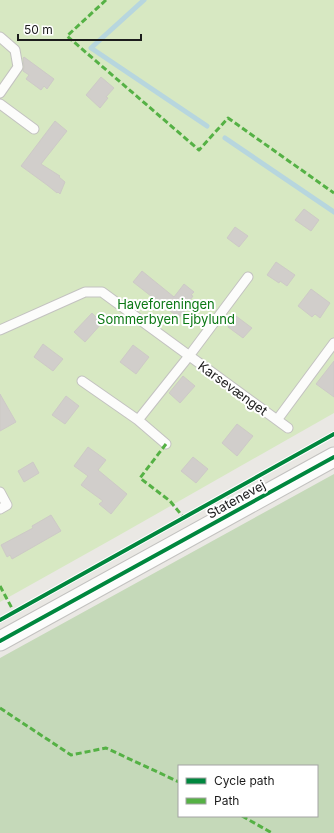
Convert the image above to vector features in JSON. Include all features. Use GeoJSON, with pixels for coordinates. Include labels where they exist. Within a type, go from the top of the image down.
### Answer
{"type":"FeatureCollection","features":[{"type":"Feature","properties":{"kind":"street","name":"Statenevej"},"geometry":{"type":"LineString","coordinates":[[0,641],[334,456]]}},
{"type":"Feature","properties":{"kind":"lane"},"geometry":{"type":"LineString","coordinates":[[0,37],[15,50],[18,68],[0,93]]}},
{"type":"Feature","properties":{"kind":"lane"},"geometry":{"type":"LineString","coordinates":[[0,104],[34,129]]}},
{"type":"Feature","properties":{"kind":"lane","name":"Karsevænget"},"geometry":{"type":"LineString","coordinates":[[138,420],[189,356],[248,277]]}},
{"type":"Feature","properties":{"kind":"lane","name":"Karsevænget"},"geometry":{"type":"LineString","coordinates":[[0,330],[85,292],[102,292],[288,428]]}},
{"type":"Feature","properties":{"kind":"lane","name":"Karsevænget"},"geometry":{"type":"LineString","coordinates":[[277,420],[334,344]]}},
{"type":"Feature","properties":{"kind":"lane"},"geometry":{"type":"LineString","coordinates":[[82,381],[138,420],[166,444]]}},
{"type":"Feature","properties":{"kind":"lane"},"geometry":{"type":"LineString","coordinates":[[0,492],[7,505],[0,509]]}},
{"type":"Feature","properties":{"kind":"green space","name":"Haveforeningen Sommerbyen Ejbylund"},"geometry":{"type":"Polygon","coordinates":[[[0,0],[334,0],[334,413],[0,602],[0,0]]]}},
{"type":"Feature","properties":{"kind":"green space"},"geometry":{"type":"Polygon","coordinates":[[[334,474],[334,833],[0,833],[0,658],[334,474]]]}},
{"type":"Feature","properties":{"kind":"building"},"geometry":{"type":"Polygon","coordinates":[[[24,57],[54,79],[47,89],[44,86],[41,90],[26,79],[29,75],[23,71],[24,57]]]}},
{"type":"Feature","properties":{"kind":"building"},"geometry":{"type":"Polygon","coordinates":[[[101,77],[114,88],[106,97],[108,98],[100,108],[86,95],[101,77]]]}},
{"type":"Feature","properties":{"kind":"building"},"geometry":{"type":"Polygon","coordinates":[[[55,121],[67,131],[41,164],[60,176],[59,177],[65,182],[60,194],[21,166],[55,121]]]}},
{"type":"Feature","properties":{"kind":"building"},"geometry":{"type":"Polygon","coordinates":[[[304,209],[319,220],[311,231],[295,220],[304,209]]]}},
{"type":"Feature","properties":{"kind":"building"},"geometry":{"type":"Polygon","coordinates":[[[235,227],[248,236],[239,247],[227,238],[235,227]]]}},
{"type":"Feature","properties":{"kind":"building"},"geometry":{"type":"Polygon","coordinates":[[[276,262],[295,275],[287,286],[280,281],[279,283],[267,275],[276,262]]]}},
{"type":"Feature","properties":{"kind":"building"},"geometry":{"type":"Polygon","coordinates":[[[142,271],[174,297],[184,284],[194,292],[191,295],[193,296],[188,303],[189,305],[179,318],[133,282],[142,271]]]}},
{"type":"Feature","properties":{"kind":"building"},"geometry":{"type":"Polygon","coordinates":[[[311,289],[330,303],[320,318],[315,314],[312,317],[298,306],[311,289]]]}},
{"type":"Feature","properties":{"kind":"building"},"geometry":{"type":"Polygon","coordinates":[[[92,313],[102,323],[85,342],[74,332],[92,313]]]}},
{"type":"Feature","properties":{"kind":"building"},"geometry":{"type":"Polygon","coordinates":[[[236,316],[252,328],[243,338],[228,327],[236,316]]]}},
{"type":"Feature","properties":{"kind":"building"},"geometry":{"type":"Polygon","coordinates":[[[43,344],[63,359],[53,371],[34,357],[43,344]]]}},
{"type":"Feature","properties":{"kind":"building"},"geometry":{"type":"Polygon","coordinates":[[[133,345],[149,357],[136,374],[120,362],[133,345]]]}},
{"type":"Feature","properties":{"kind":"building"},"geometry":{"type":"Polygon","coordinates":[[[334,361],[334,397],[316,384],[334,361]]]}},
{"type":"Feature","properties":{"kind":"building"},"geometry":{"type":"Polygon","coordinates":[[[183,376],[195,386],[180,403],[169,393],[183,376]]]}},
{"type":"Feature","properties":{"kind":"building"},"geometry":{"type":"Polygon","coordinates":[[[0,394],[16,422],[0,431],[0,394]]]}},
{"type":"Feature","properties":{"kind":"building"},"geometry":{"type":"Polygon","coordinates":[[[66,396],[79,406],[65,424],[52,415],[66,396]]]}},
{"type":"Feature","properties":{"kind":"building"},"geometry":{"type":"Polygon","coordinates":[[[237,424],[253,436],[237,456],[222,443],[237,424]]]}},
{"type":"Feature","properties":{"kind":"building"},"geometry":{"type":"Polygon","coordinates":[[[88,447],[106,460],[98,470],[127,494],[111,514],[99,504],[103,501],[81,485],[88,476],[74,466],[88,447]]]}},
{"type":"Feature","properties":{"kind":"building"},"geometry":{"type":"Polygon","coordinates":[[[193,457],[208,469],[196,483],[181,471],[193,457]]]}},
{"type":"Feature","properties":{"kind":"building"},"geometry":{"type":"Polygon","coordinates":[[[33,462],[39,473],[24,482],[18,471],[33,462]]]}},
{"type":"Feature","properties":{"kind":"building"},"geometry":{"type":"Polygon","coordinates":[[[51,515],[61,531],[12,559],[10,555],[7,557],[1,545],[33,528],[32,526],[51,515]]]}},
{"type":"Feature","properties":{"kind":"waterway"},"geometry":{"type":"LineString","coordinates":[[144,0],[91,48],[207,126]]}},
{"type":"Feature","properties":{"kind":"waterway"},"geometry":{"type":"LineString","coordinates":[[225,138],[334,212]]}},
{"type":"Feature","properties":{"kind":"marked path"},"geometry":{"type":"LineString","coordinates":[[106,0],[67,36],[199,150],[228,118],[334,193]]}},
{"type":"Feature","properties":{"kind":"marked path"},"geometry":{"type":"LineString","coordinates":[[166,444],[140,478],[170,501],[184,518]]}},
{"type":"Feature","properties":{"kind":"marked path"},"geometry":{"type":"LineString","coordinates":[[0,586],[14,612]]}},
{"type":"Feature","properties":{"kind":"marked path"},"geometry":{"type":"LineString","coordinates":[[0,708],[71,755],[106,748],[178,782]]}},
{"type":"Feature","properties":{"kind":"marked path"},"geometry":{"type":"LineString","coordinates":[[244,817],[272,833]]}},
{"type":"Feature","properties":{"kind":"cycle path"},"geometry":{"type":"LineString","coordinates":[[0,620],[334,434]]}},
{"type":"Feature","properties":{"kind":"cycle path"},"geometry":{"type":"LineString","coordinates":[[0,641],[334,457]]}}]}
